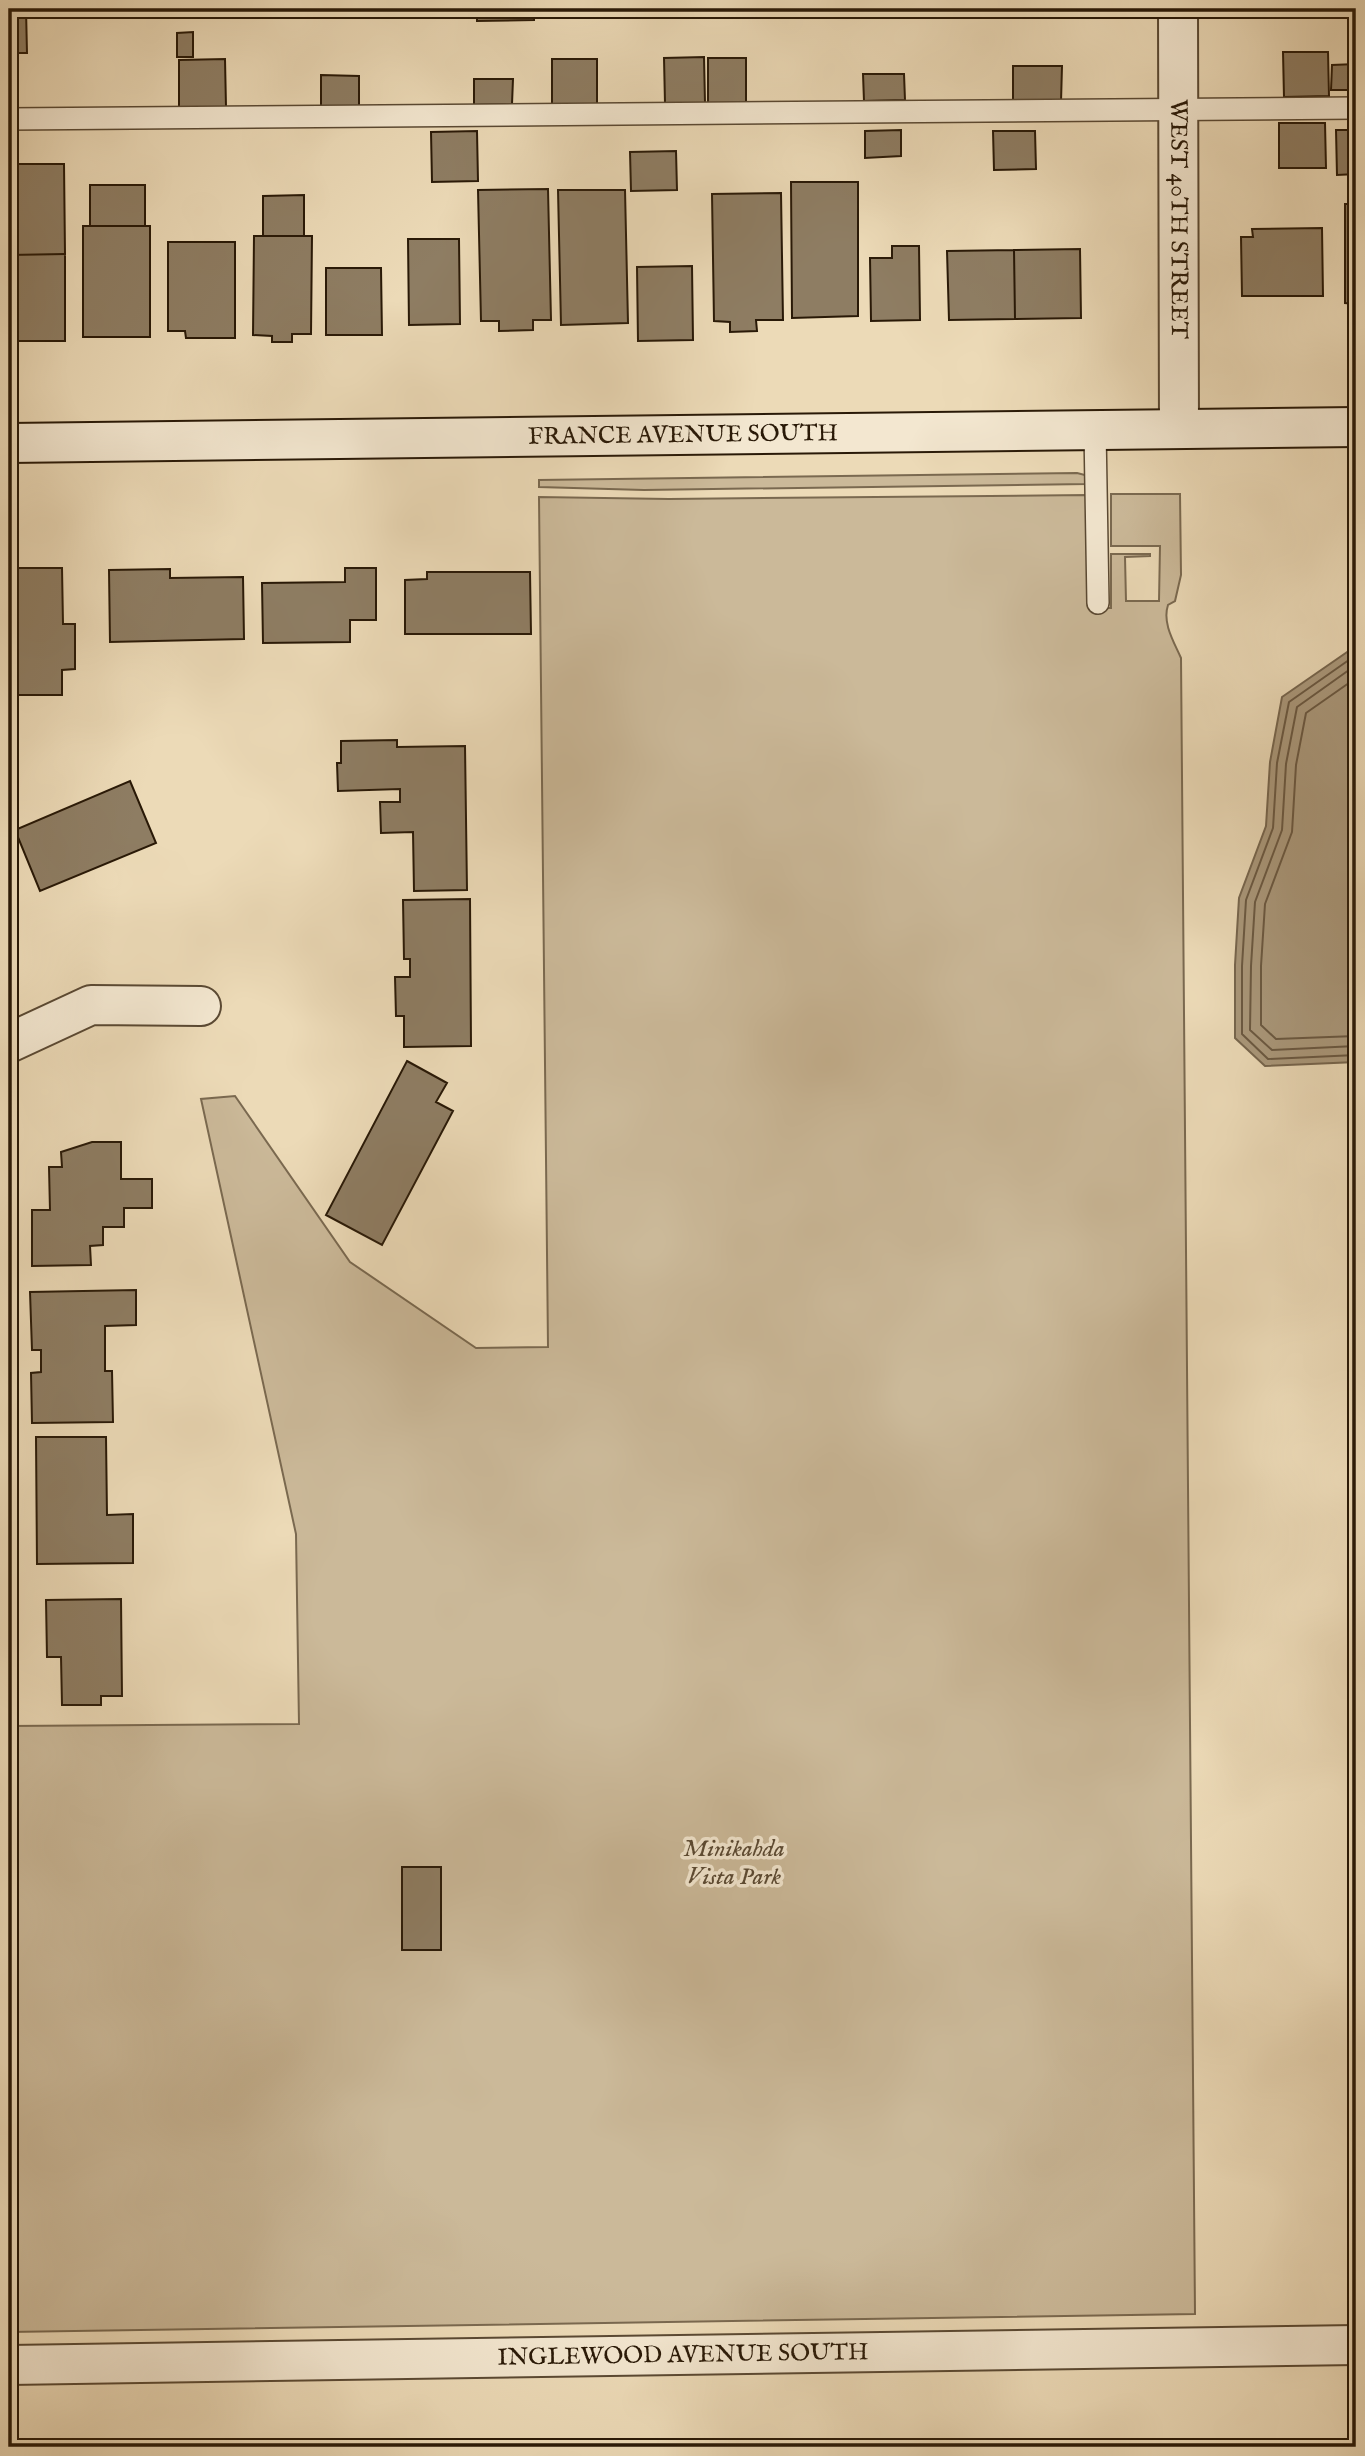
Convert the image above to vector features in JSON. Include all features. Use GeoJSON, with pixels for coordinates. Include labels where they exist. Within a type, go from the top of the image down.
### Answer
{"type":"FeatureCollection","features":[{"type":"Feature","properties":{"kind":"street","name":"WEST 40TH STREET"},"geometry":{"type":"LineString","coordinates":[[1178,9],[1179,429]]}},
{"type":"Feature","properties":{"kind":"street","name":"FRANCE AVENUE SOUTH"},"geometry":{"type":"LineString","coordinates":[[9,443],[1356,426]]}},
{"type":"Feature","properties":{"kind":"street"},"geometry":{"type":"LineString","coordinates":[[9,1042],[90,1004],[201,1006]]}},
{"type":"Feature","properties":{"kind":"street","name":"INGLEWOOD AVENUE SOUTH"},"geometry":{"type":"LineString","coordinates":[[9,2365],[1356,2345]]}},
{"type":"Feature","properties":{"kind":"lane"},"geometry":{"type":"LineString","coordinates":[[9,119],[1356,108]]}},
{"type":"Feature","properties":{"kind":"lane"},"geometry":{"type":"LineString","coordinates":[[1096,430],[1098,603]]}},
{"type":"Feature","properties":{"kind":"green space"},"geometry":{"type":"Polygon","coordinates":[[[1085,475],[1087,484],[644,490],[539,487],[539,480],[1085,475]]]}},
{"type":"Feature","properties":{"kind":"green space","name":"Minikahda Vista Park"},"geometry":{"type":"Polygon","coordinates":[[[1111,494],[1180,494],[1181,575],[1175,601],[1168,605],[1167,619],[1181,658],[1195,2314],[9,2332],[9,1726],[299,1724],[296,1534],[201,1099],[235,1096],[350,1262],[476,1348],[548,1347],[539,497],[669,499],[1087,495],[1089,608],[1111,608],[1111,554],[1150,554],[1125,557],[1126,601],[1159,601],[1160,546],[1111,546],[1111,494]]]}},
{"type":"Feature","properties":{"kind":"water"},"geometry":{"type":"Polygon","coordinates":[[[1356,648],[1356,1062],[1265,1066],[1235,1038],[1239,898],[1266,826],[1270,762],[1282,697],[1356,648]]]}},
{"type":"Feature","properties":{"kind":"building"},"geometry":{"type":"Polygon","coordinates":[[[9,9],[26,9],[27,53],[9,53],[9,9]]]}},
{"type":"Feature","properties":{"kind":"building"},"geometry":{"type":"Polygon","coordinates":[[[477,9],[534,9],[534,20],[477,21],[477,9]]]}},
{"type":"Feature","properties":{"kind":"building"},"geometry":{"type":"Polygon","coordinates":[[[556,9],[615,9],[615,16],[556,17],[556,9]]]}},
{"type":"Feature","properties":{"kind":"building"},"geometry":{"type":"Polygon","coordinates":[[[639,9],[691,9],[691,12],[639,12],[639,9]]]}},
{"type":"Feature","properties":{"kind":"building"},"geometry":{"type":"Polygon","coordinates":[[[791,9],[847,9],[847,16],[791,16],[791,9]]]}},
{"type":"Feature","properties":{"kind":"building"},"geometry":{"type":"Polygon","coordinates":[[[890,9],[924,9],[924,15],[890,16],[890,9]]]}},
{"type":"Feature","properties":{"kind":"building"},"geometry":{"type":"Polygon","coordinates":[[[942,9],[992,9],[992,17],[942,18],[942,9]]]}},
{"type":"Feature","properties":{"kind":"building"},"geometry":{"type":"Polygon","coordinates":[[[1020,9],[1071,9],[1071,14],[1020,15],[1020,9]]]}},
{"type":"Feature","properties":{"kind":"building"},"geometry":{"type":"Polygon","coordinates":[[[193,32],[193,57],[177,57],[177,33],[193,32]]]}},
{"type":"Feature","properties":{"kind":"building"},"geometry":{"type":"Polygon","coordinates":[[[1283,52],[1328,52],[1329,96],[1284,97],[1283,52]]]}},
{"type":"Feature","properties":{"kind":"building"},"geometry":{"type":"Polygon","coordinates":[[[704,57],[705,103],[665,103],[664,58],[704,57]]]}},
{"type":"Feature","properties":{"kind":"building"},"geometry":{"type":"Polygon","coordinates":[[[708,58],[746,58],[746,103],[708,103],[708,58]]]}},
{"type":"Feature","properties":{"kind":"building"},"geometry":{"type":"Polygon","coordinates":[[[225,59],[226,107],[179,108],[179,60],[225,59]]]}},
{"type":"Feature","properties":{"kind":"building"},"geometry":{"type":"Polygon","coordinates":[[[552,59],[597,59],[597,104],[552,104],[552,59]]]}},
{"type":"Feature","properties":{"kind":"building"},"geometry":{"type":"Polygon","coordinates":[[[1356,64],[1356,90],[1331,90],[1332,65],[1356,64]]]}},
{"type":"Feature","properties":{"kind":"building"},"geometry":{"type":"Polygon","coordinates":[[[1013,66],[1062,66],[1061,102],[1013,102],[1013,66]]]}},
{"type":"Feature","properties":{"kind":"building"},"geometry":{"type":"Polygon","coordinates":[[[863,74],[904,74],[905,100],[864,101],[863,74]]]}},
{"type":"Feature","properties":{"kind":"building"},"geometry":{"type":"Polygon","coordinates":[[[321,75],[359,76],[359,106],[321,106],[321,75]]]}},
{"type":"Feature","properties":{"kind":"building"},"geometry":{"type":"Polygon","coordinates":[[[474,79],[513,79],[512,104],[474,105],[474,79]]]}},
{"type":"Feature","properties":{"kind":"building"},"geometry":{"type":"Polygon","coordinates":[[[1279,123],[1325,123],[1326,168],[1279,168],[1279,123]]]}},
{"type":"Feature","properties":{"kind":"building"},"geometry":{"type":"Polygon","coordinates":[[[901,130],[901,156],[865,158],[865,131],[901,130]]]}},
{"type":"Feature","properties":{"kind":"building"},"geometry":{"type":"Polygon","coordinates":[[[1336,130],[1356,130],[1356,174],[1337,175],[1336,130]]]}},
{"type":"Feature","properties":{"kind":"building"},"geometry":{"type":"Polygon","coordinates":[[[477,131],[478,181],[432,182],[431,132],[477,131]]]}},
{"type":"Feature","properties":{"kind":"building"},"geometry":{"type":"Polygon","coordinates":[[[993,131],[1035,131],[1036,169],[994,170],[993,131]]]}},
{"type":"Feature","properties":{"kind":"building"},"geometry":{"type":"Polygon","coordinates":[[[676,151],[677,190],[631,191],[630,152],[676,151]]]}},
{"type":"Feature","properties":{"kind":"building"},"geometry":{"type":"Polygon","coordinates":[[[9,164],[64,164],[65,254],[9,255],[9,164]]]}},
{"type":"Feature","properties":{"kind":"building"},"geometry":{"type":"Polygon","coordinates":[[[791,182],[858,182],[858,316],[792,318],[791,182]]]}},
{"type":"Feature","properties":{"kind":"building"},"geometry":{"type":"Polygon","coordinates":[[[90,185],[145,185],[145,226],[90,226],[90,185]]]}},
{"type":"Feature","properties":{"kind":"building"},"geometry":{"type":"Polygon","coordinates":[[[548,189],[551,320],[533,320],[533,330],[499,331],[499,321],[481,321],[478,190],[548,189]]]}},
{"type":"Feature","properties":{"kind":"building"},"geometry":{"type":"Polygon","coordinates":[[[558,190],[625,190],[628,323],[561,325],[558,190]]]}},
{"type":"Feature","properties":{"kind":"building"},"geometry":{"type":"Polygon","coordinates":[[[781,193],[783,320],[756,320],[757,331],[730,332],[730,322],[714,321],[712,194],[781,193]]]}},
{"type":"Feature","properties":{"kind":"building"},"geometry":{"type":"Polygon","coordinates":[[[304,195],[304,236],[263,236],[263,196],[304,195]]]}},
{"type":"Feature","properties":{"kind":"building"},"geometry":{"type":"Polygon","coordinates":[[[1345,204],[1356,204],[1356,304],[1345,303],[1345,204]]]}},
{"type":"Feature","properties":{"kind":"building"},"geometry":{"type":"Polygon","coordinates":[[[83,226],[150,226],[150,337],[83,337],[83,226]]]}},
{"type":"Feature","properties":{"kind":"building"},"geometry":{"type":"Polygon","coordinates":[[[1322,228],[1323,296],[1242,296],[1241,237],[1253,237],[1252,229],[1322,228]]]}},
{"type":"Feature","properties":{"kind":"building"},"geometry":{"type":"Polygon","coordinates":[[[254,236],[312,236],[311,334],[292,334],[292,342],[272,342],[272,336],[253,335],[254,236]]]}},
{"type":"Feature","properties":{"kind":"building"},"geometry":{"type":"Polygon","coordinates":[[[408,239],[459,239],[460,324],[409,325],[408,239]]]}},
{"type":"Feature","properties":{"kind":"building"},"geometry":{"type":"Polygon","coordinates":[[[168,242],[235,242],[235,338],[186,338],[185,331],[168,331],[168,242]]]}},
{"type":"Feature","properties":{"kind":"building"},"geometry":{"type":"Polygon","coordinates":[[[892,246],[919,246],[920,320],[871,321],[870,258],[892,258],[892,246]]]}},
{"type":"Feature","properties":{"kind":"building"},"geometry":{"type":"Polygon","coordinates":[[[1080,249],[1081,318],[1015,319],[1014,250],[1080,249]]]}},
{"type":"Feature","properties":{"kind":"building"},"geometry":{"type":"Polygon","coordinates":[[[1014,250],[1015,319],[949,320],[947,251],[1014,250]]]}},
{"type":"Feature","properties":{"kind":"building"},"geometry":{"type":"Polygon","coordinates":[[[65,254],[65,341],[9,341],[9,255],[65,254]]]}},
{"type":"Feature","properties":{"kind":"building"},"geometry":{"type":"Polygon","coordinates":[[[692,266],[693,340],[638,341],[637,267],[692,266]]]}},
{"type":"Feature","properties":{"kind":"building"},"geometry":{"type":"Polygon","coordinates":[[[326,268],[381,268],[382,335],[326,335],[326,268]]]}},
{"type":"Feature","properties":{"kind":"building"},"geometry":{"type":"Polygon","coordinates":[[[9,568],[62,568],[63,624],[75,624],[75,669],[62,670],[62,695],[9,695],[9,568]]]}},
{"type":"Feature","properties":{"kind":"building"},"geometry":{"type":"Polygon","coordinates":[[[345,568],[376,568],[376,620],[350,620],[350,642],[263,643],[262,583],[345,582],[345,568]]]}},
{"type":"Feature","properties":{"kind":"building"},"geometry":{"type":"Polygon","coordinates":[[[170,569],[170,578],[243,577],[244,639],[110,642],[109,570],[170,569]]]}},
{"type":"Feature","properties":{"kind":"building"},"geometry":{"type":"Polygon","coordinates":[[[427,572],[530,572],[531,634],[405,634],[405,580],[427,579],[427,572]]]}},
{"type":"Feature","properties":{"kind":"building"},"geometry":{"type":"Polygon","coordinates":[[[397,740],[397,747],[465,746],[467,890],[414,891],[413,832],[381,833],[380,802],[400,802],[400,789],[338,791],[337,763],[341,763],[341,741],[397,740]]]}},
{"type":"Feature","properties":{"kind":"building"},"geometry":{"type":"Polygon","coordinates":[[[130,781],[156,843],[40,891],[15,830],[130,781]]]}},
{"type":"Feature","properties":{"kind":"building"},"geometry":{"type":"Polygon","coordinates":[[[470,899],[471,1046],[404,1047],[404,1016],[396,1016],[395,977],[410,977],[410,959],[404,959],[403,900],[470,899]]]}},
{"type":"Feature","properties":{"kind":"building"},"geometry":{"type":"Polygon","coordinates":[[[407,1061],[447,1083],[436,1102],[453,1111],[382,1245],[326,1215],[407,1061]]]}},
{"type":"Feature","properties":{"kind":"building"},"geometry":{"type":"Polygon","coordinates":[[[92,1142],[121,1142],[121,1179],[152,1179],[152,1208],[124,1208],[124,1227],[103,1227],[103,1245],[90,1246],[91,1265],[32,1266],[32,1210],[50,1210],[49,1167],[62,1167],[61,1152],[92,1142]]]}},
{"type":"Feature","properties":{"kind":"building"},"geometry":{"type":"Polygon","coordinates":[[[136,1290],[136,1325],[105,1326],[105,1371],[112,1371],[113,1422],[32,1423],[31,1373],[41,1372],[41,1350],[32,1350],[30,1292],[136,1290]]]}},
{"type":"Feature","properties":{"kind":"building"},"geometry":{"type":"Polygon","coordinates":[[[36,1437],[106,1437],[107,1515],[133,1514],[133,1563],[37,1564],[36,1437]]]}},
{"type":"Feature","properties":{"kind":"building"},"geometry":{"type":"Polygon","coordinates":[[[121,1599],[122,1696],[101,1696],[101,1705],[62,1705],[61,1657],[47,1657],[46,1600],[121,1599]]]}},
{"type":"Feature","properties":{"kind":"building"},"geometry":{"type":"Polygon","coordinates":[[[402,1867],[441,1867],[441,1950],[402,1950],[402,1867]]]}}]}
